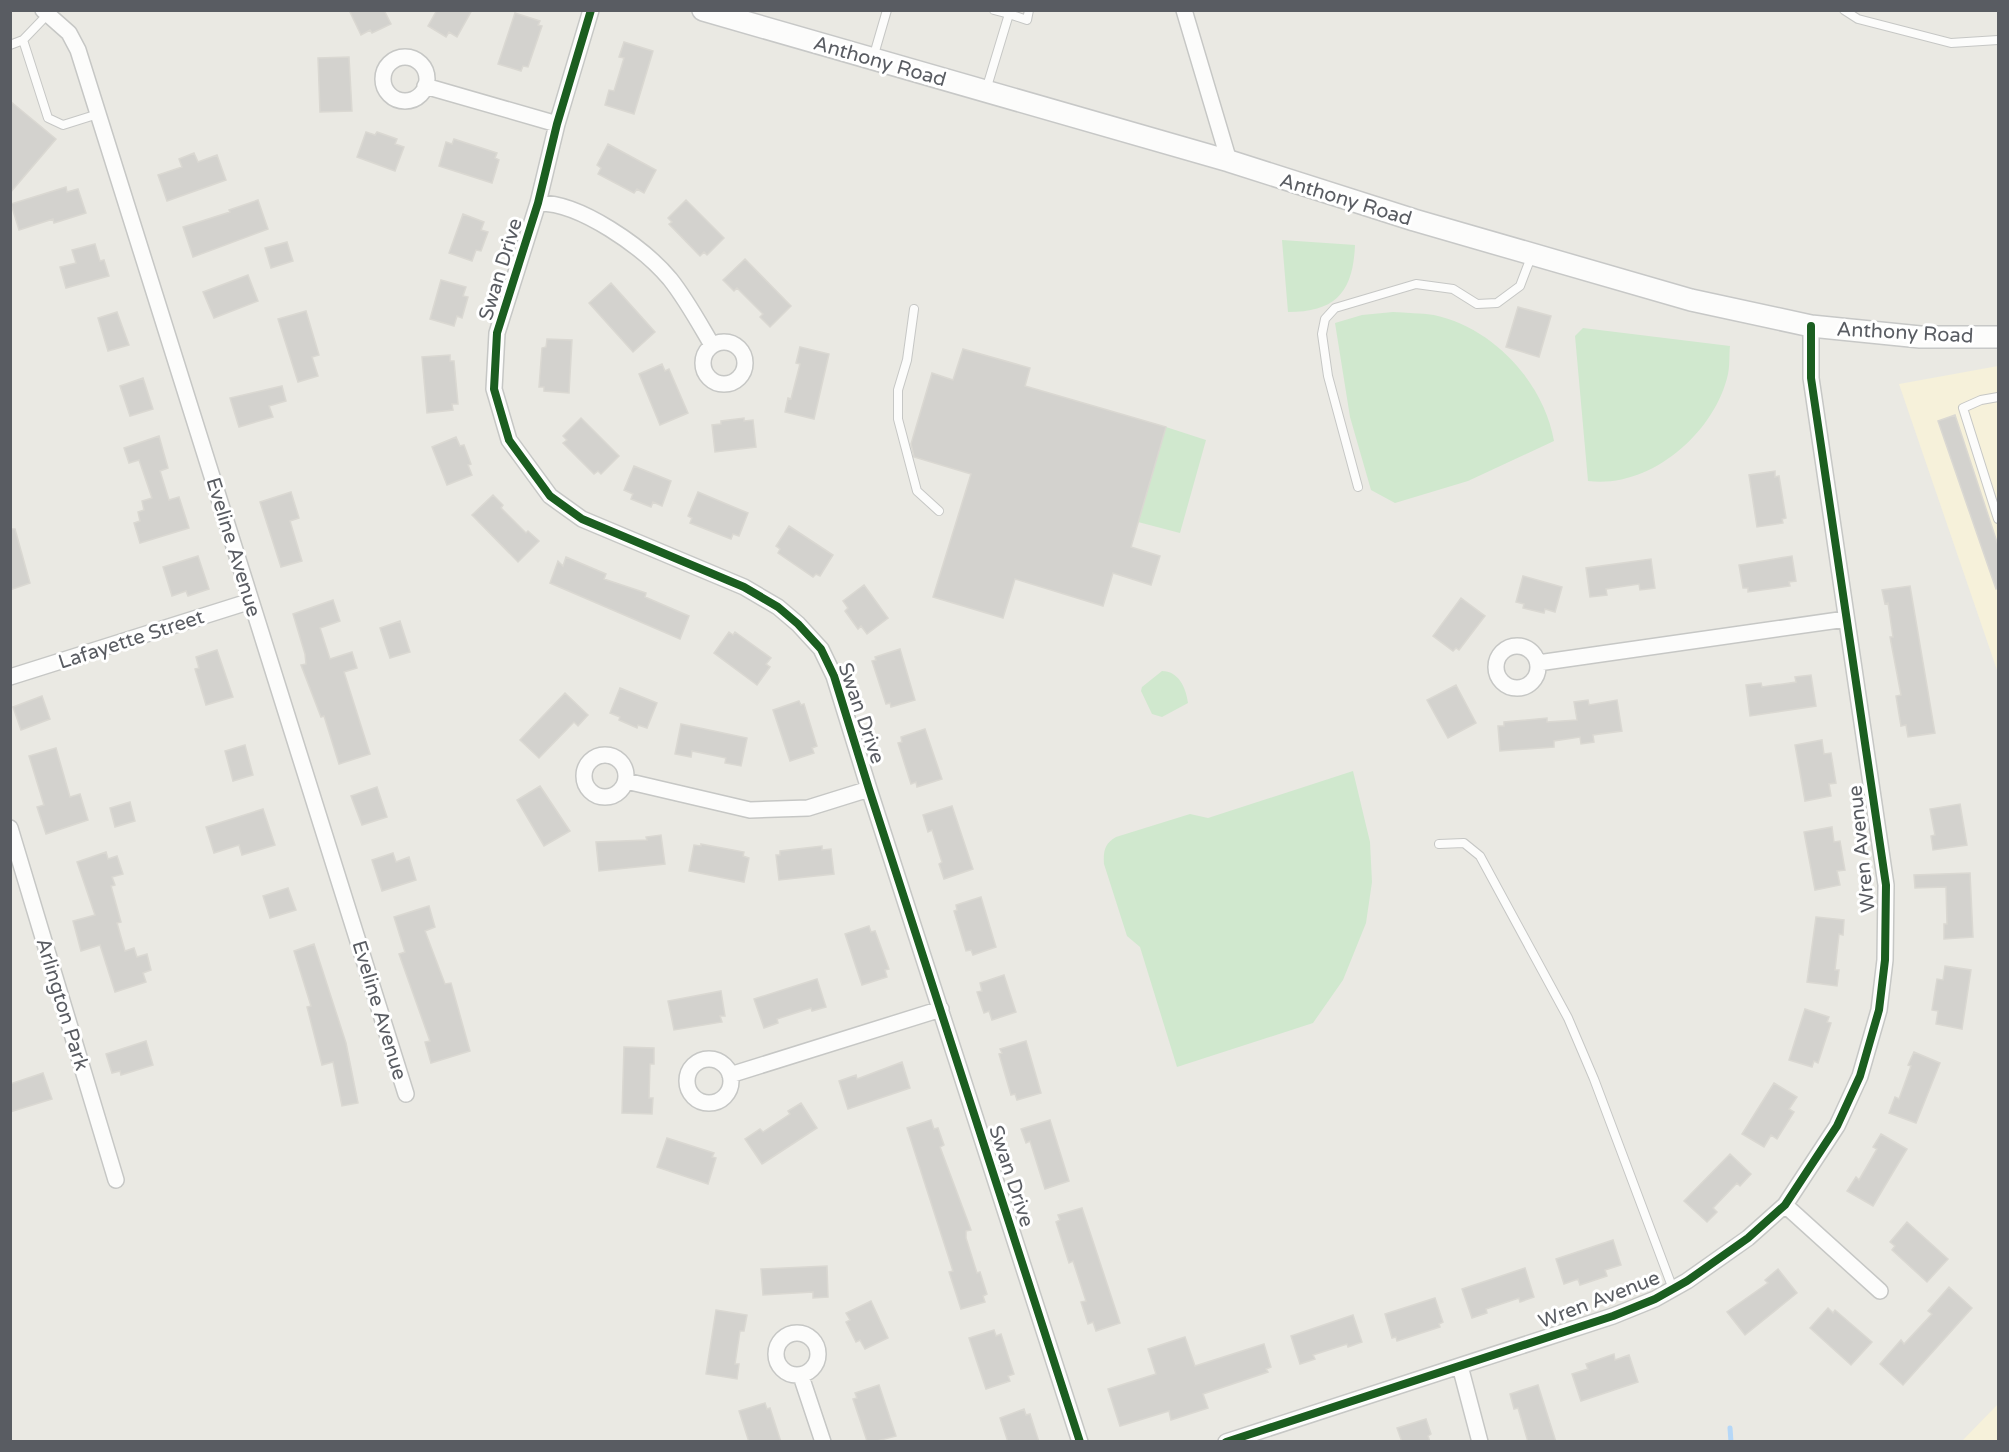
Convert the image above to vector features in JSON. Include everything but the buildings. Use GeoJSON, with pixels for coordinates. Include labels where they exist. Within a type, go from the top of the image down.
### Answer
{"type":"FeatureCollection","features":[{"type":"Feature","properties":{"kind":"street","name":"Swan Drive"},"geometry":{"type":"LineString","coordinates":[[591,10],[556,124],[538,203],[497,333],[494,389],[509,440],[550,496],[582,519],[744,587],[778,607],[798,624],[820,649],[834,676],[1080,1442]]}},
{"type":"Feature","properties":{"kind":"street","name":"Anthony Road"},"geometry":{"type":"LineString","coordinates":[[703,10],[759,22],[986,92],[1229,161],[1297,185],[1691,300],[1811,326],[1920,338],[1998,337]]}},
{"type":"Feature","properties":{"kind":"street"},"geometry":{"type":"LineString","coordinates":[[1184,10],[1229,161]]}},
{"type":"Feature","properties":{"kind":"street","name":"Eveline Avenue"},"geometry":{"type":"LineString","coordinates":[[46,12],[69,33],[78,50],[406,1094]]}},
{"type":"Feature","properties":{"kind":"street"},"geometry":{"type":"LineString","coordinates":[[425,86],[556,124]]}},
{"type":"Feature","properties":{"kind":"street","name":"Swan Drive"},"geometry":{"type":"LineString","coordinates":[[538,203],[560,205],[604,226],[654,262],[684,298],[712,345]]}},
{"type":"Feature","properties":{"kind":"street","name":"Wren Avenue"},"geometry":{"type":"LineString","coordinates":[[1226,1442],[1613,1316],[1672,1289],[1713,1265],[1748,1238],[1785,1204],[1837,1126],[1860,1076],[1879,1010],[1885,960],[1886,885],[1811,378],[1811,326]]}},
{"type":"Feature","properties":{"kind":"street","name":"Lafayette Street"},"geometry":{"type":"LineString","coordinates":[[10,677],[251,600]]}},
{"type":"Feature","properties":{"kind":"street"},"geometry":{"type":"LineString","coordinates":[[1538,663],[1846,619]]}},
{"type":"Feature","properties":{"kind":"street","name":"Swan Drive"},"geometry":{"type":"LineString","coordinates":[[626,781],[750,810],[808,808],[869,789]]}},
{"type":"Feature","properties":{"kind":"street","name":"Arlington Park"},"geometry":{"type":"LineString","coordinates":[[10,828],[116,1180]]}},
{"type":"Feature","properties":{"kind":"street"},"geometry":{"type":"LineString","coordinates":[[730,1075],[941,1009]]}},
{"type":"Feature","properties":{"kind":"street"},"geometry":{"type":"LineString","coordinates":[[1785,1204],[1880,1291]]}},
{"type":"Feature","properties":{"kind":"street"},"geometry":{"type":"LineString","coordinates":[[1460,1366],[1480,1442]]}},
{"type":"Feature","properties":{"kind":"street"},"geometry":{"type":"LineString","coordinates":[[801,1376],[823,1442]]}},
{"type":"Feature","properties":{"kind":"lane"},"geometry":{"type":"LineString","coordinates":[[873,58],[887,10]]}},
{"type":"Feature","properties":{"kind":"lane"},"geometry":{"type":"LineString","coordinates":[[994,10],[1027,20],[1029,10]]}},
{"type":"Feature","properties":{"kind":"lane"},"geometry":{"type":"LineString","coordinates":[[1844,10],[1858,19],[1951,43],[1998,40]]}},
{"type":"Feature","properties":{"kind":"lane"},"geometry":{"type":"LineString","coordinates":[[10,45],[23,40],[46,12]]}},
{"type":"Feature","properties":{"kind":"lane"},"geometry":{"type":"LineString","coordinates":[[986,92],[1008,14]]}},
{"type":"Feature","properties":{"kind":"lane"},"geometry":{"type":"LineString","coordinates":[[23,40],[48,118],[63,125],[98,114]]}},
{"type":"Feature","properties":{"kind":"lane"},"geometry":{"type":"LineString","coordinates":[[1358,488],[1328,376],[1322,334],[1325,319],[1335,308],[1416,284],[1453,289],[1477,304],[1497,303],[1520,286],[1532,255]]}},
{"type":"Feature","properties":{"kind":"lane"},"geometry":{"type":"LineString","coordinates":[[914,309],[907,360],[898,390],[898,419],[917,491],[939,511]]}},
{"type":"Feature","properties":{"kind":"lane"},"geometry":{"type":"LineString","coordinates":[[1998,397],[1981,400],[1963,408],[1998,519]]}},
{"type":"Feature","properties":{"kind":"lane"},"geometry":{"type":"LineString","coordinates":[[1439,844],[1464,843],[1480,856],[1568,1018],[1594,1079],[1672,1289]]}},
{"type":"Feature","properties":{"kind":"shaded area"},"geometry":{"type":"Polygon","coordinates":[[[1998,366],[1998,673],[1899,384],[1998,366]]]}},
{"type":"Feature","properties":{"kind":"shaded area"},"geometry":{"type":"Polygon","coordinates":[[[1998,1404],[1998,1441],[1962,1441],[1998,1404]]]}},
{"type":"Feature","properties":{"kind":"green space"},"geometry":{"type":"Polygon","coordinates":[[[1282,240],[1355,245],[1351,275],[1339,296],[1319,308],[1288,312],[1282,240]]]}},
{"type":"Feature","properties":{"kind":"green space"},"geometry":{"type":"Polygon","coordinates":[[[1393,312],[1434,315],[1456,322],[1496,345],[1527,379],[1548,419],[1554,441],[1468,481],[1395,503],[1371,490],[1350,417],[1335,323],[1362,315],[1393,312]]]}},
{"type":"Feature","properties":{"kind":"green space"},"geometry":{"type":"Polygon","coordinates":[[[1583,328],[1730,346],[1728,374],[1721,396],[1709,417],[1676,453],[1634,476],[1611,481],[1588,481],[1575,336],[1583,328]]]}},
{"type":"Feature","properties":{"kind":"green space"},"geometry":{"type":"Polygon","coordinates":[[[1166,427],[1206,440],[1180,533],[1138,522],[1166,427]]]}},
{"type":"Feature","properties":{"kind":"green space"},"geometry":{"type":"Polygon","coordinates":[[[1162,671],[1177,677],[1185,691],[1188,703],[1162,717],[1152,714],[1141,691],[1142,687],[1162,671]]]}},
{"type":"Feature","properties":{"kind":"green space"},"geometry":{"type":"Polygon","coordinates":[[[1353,771],[1370,842],[1372,882],[1366,923],[1343,980],[1313,1023],[1177,1067],[1140,947],[1127,936],[1104,864],[1104,851],[1107,845],[1116,837],[1190,814],[1208,818],[1353,771]]]}},
{"type":"Feature","properties":{"kind":"waterway"},"geometry":{"type":"LineString","coordinates":[[1730,1428],[1731,1442]]}},
{"type":"Feature","properties":{"kind":"cycle path"},"geometry":{"type":"LineString","coordinates":[[591,10],[557,124],[538,203],[497,333],[494,389],[509,440],[550,496],[582,519],[744,587],[778,607],[798,624],[821,649],[834,676],[1080,1442]]}},
{"type":"Feature","properties":{"kind":"cycle path"},"geometry":{"type":"LineString","coordinates":[[1226,1442],[1613,1316],[1655,1299],[1687,1281],[1748,1238],[1785,1205],[1837,1126],[1860,1076],[1879,1010],[1885,960],[1886,885],[1811,378],[1811,326]]}}]}
